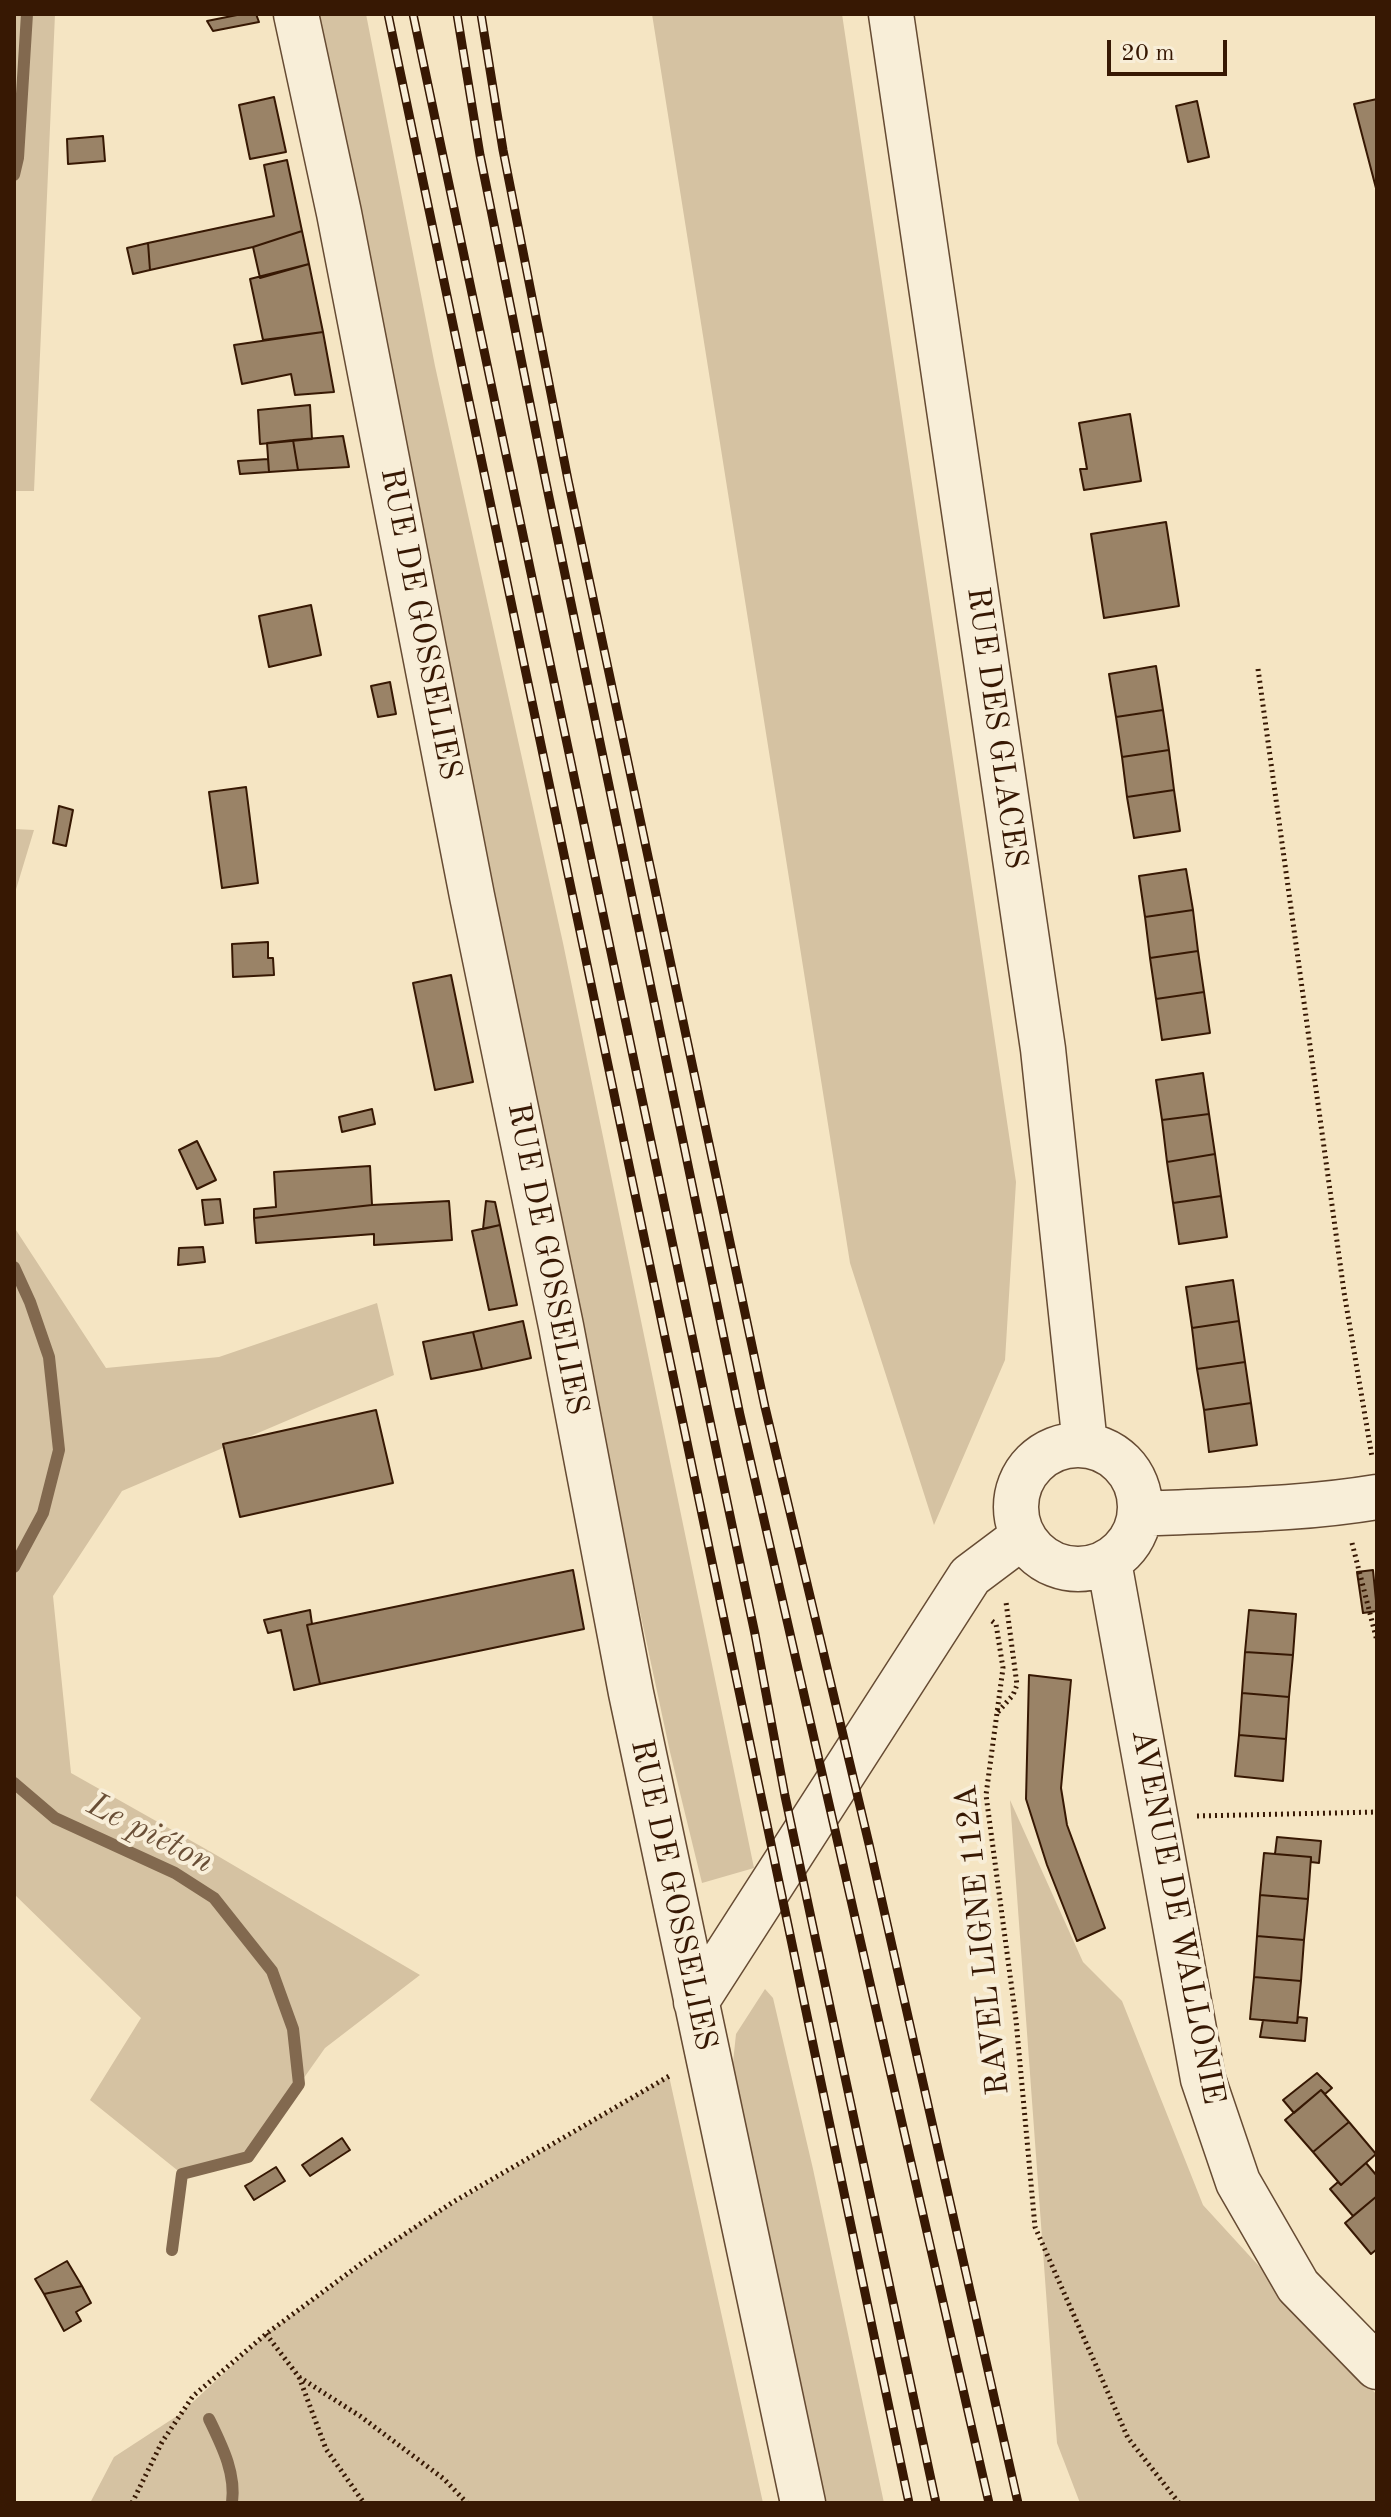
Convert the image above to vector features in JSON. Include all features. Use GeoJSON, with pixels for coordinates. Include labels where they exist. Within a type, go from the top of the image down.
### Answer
{"type":"FeatureCollection","features":[{"type":"Feature","properties":{"kind":"street","name":"RUE DE GOSSELIES"},"geometry":{"type":"LineString","coordinates":[[296,14],[339,213],[631,1693],[803,2503]]}},
{"type":"Feature","properties":{"kind":"street","name":"RUE DES GLACES"},"geometry":{"type":"LineString","coordinates":[[891,14],[1043,1049],[1085,1445]]}},
{"type":"Feature","properties":{"kind":"street"},"geometry":{"type":"LineString","coordinates":[[1085,1445],[1111,1454],[1137,1484],[1141,1514],[1130,1544],[1109,1562],[1076,1570],[1044,1560],[1022,1537],[1015,1503],[1026,1473],[1055,1449],[1085,1445]]}},
{"type":"Feature","properties":{"kind":"street"},"geometry":{"type":"LineString","coordinates":[[1141,1514],[1238,1512],[1364,1486]]}},
{"type":"Feature","properties":{"kind":"street"},"geometry":{"type":"LineString","coordinates":[[696,2002],[970,1576],[1022,1537]]}},
{"type":"Feature","properties":{"kind":"street","name":"AVENUE DE WALLONIE"},"geometry":{"type":"LineString","coordinates":[[1109,1562],[1203,2079],[1238,2182],[1298,2286],[1377,2367]]}},
{"type":"Feature","properties":{"kind":"path"},"geometry":{"type":"LineString","coordinates":[[1258,669],[1344,1292],[1377,1641]]}},
{"type":"Feature","properties":{"kind":"path"},"geometry":{"type":"LineString","coordinates":[[970,1576],[1008,1603],[1017,1685],[1013,1695],[997,1713]]}},
{"type":"Feature","properties":{"kind":"path","name":"RAVEL LIGNE 112A"},"geometry":{"type":"LineString","coordinates":[[985,1617],[996,1624],[1001,1642],[1003,1668],[986,1795],[1016,2020],[1035,2227],[1128,2438],[1179,2503]]}},
{"type":"Feature","properties":{"kind":"path"},"geometry":{"type":"LineString","coordinates":[[1156,1817],[1377,1812]]}},
{"type":"Feature","properties":{"kind":"path"},"geometry":{"type":"LineString","coordinates":[[132,2503],[162,2442],[193,2396],[266,2334],[366,2260],[453,2202],[707,2055]]}},
{"type":"Feature","properties":{"kind":"path"},"geometry":{"type":"LineString","coordinates":[[266,2334],[299,2377],[326,2449],[364,2503]]}},
{"type":"Feature","properties":{"kind":"path"},"geometry":{"type":"LineString","coordinates":[[299,2377],[372,2425],[444,2479],[467,2503]]}},
{"type":"Feature","properties":{"kind":"shaded area"},"geometry":{"type":"Polygon","coordinates":[[[14,14],[55,14],[34,491],[14,491],[14,14]]]}},
{"type":"Feature","properties":{"kind":"shaded area"},"geometry":{"type":"Polygon","coordinates":[[[315,14],[366,14],[435,366],[563,943],[754,1868],[702,1883],[670,1752],[561,1243],[315,14]]]}},
{"type":"Feature","properties":{"kind":"shaded area"},"geometry":{"type":"Polygon","coordinates":[[[652,14],[842,14],[1016,1182],[1005,1360],[934,1525],[850,1263],[652,14]]]}},
{"type":"Feature","properties":{"kind":"shaded area"},"geometry":{"type":"Polygon","coordinates":[[[14,829],[34,830],[14,896],[14,829]]]}},
{"type":"Feature","properties":{"kind":"shaded area"},"geometry":{"type":"Polygon","coordinates":[[[14,1227],[106,1368],[219,1357],[377,1303],[394,1375],[122,1491],[53,1596],[71,1773],[420,1975],[325,2048],[248,2157],[182,2174],[90,2100],[141,2018],[14,1894],[14,1227]]]}},
{"type":"Feature","properties":{"kind":"shaded area"},"geometry":{"type":"Polygon","coordinates":[[[1010,1800],[1083,1962],[1122,2001],[1203,2205],[1377,2395],[1377,2503],[1080,2503],[1057,2443],[1010,1800]]]}},
{"type":"Feature","properties":{"kind":"shaded area"},"geometry":{"type":"Polygon","coordinates":[[[765,1989],[773,1998],[813,2169],[884,2503],[818,2503],[732,2072],[736,2034],[765,1989]]]}},
{"type":"Feature","properties":{"kind":"shaded area"},"geometry":{"type":"Polygon","coordinates":[[[669,2076],[763,2503],[90,2503],[114,2457],[180,2414],[266,2334],[416,2226],[669,2076]]]}},
{"type":"Feature","properties":{"kind":"building"},"geometry":{"type":"Polygon","coordinates":[[[256,14],[259,22],[213,31],[207,21],[256,14]]]}},
{"type":"Feature","properties":{"kind":"building"},"geometry":{"type":"Polygon","coordinates":[[[274,97],[286,152],[250,159],[239,105],[274,97]]]}},
{"type":"Feature","properties":{"kind":"building"},"geometry":{"type":"Polygon","coordinates":[[[1377,99],[1377,192],[1354,104],[1377,99]]]}},
{"type":"Feature","properties":{"kind":"building"},"geometry":{"type":"Polygon","coordinates":[[[1197,101],[1209,157],[1188,162],[1176,106],[1197,101]]]}},
{"type":"Feature","properties":{"kind":"building"},"geometry":{"type":"Polygon","coordinates":[[[103,136],[105,161],[68,164],[67,139],[103,136]]]}},
{"type":"Feature","properties":{"kind":"building"},"geometry":{"type":"Polygon","coordinates":[[[287,160],[302,231],[253,247],[150,270],[148,243],[274,216],[264,165],[287,160]]]}},
{"type":"Feature","properties":{"kind":"building"},"geometry":{"type":"Polygon","coordinates":[[[302,231],[309,264],[260,278],[253,247],[302,231]]]}},
{"type":"Feature","properties":{"kind":"building"},"geometry":{"type":"Polygon","coordinates":[[[148,243],[150,270],[133,274],[127,248],[148,243]]]}},
{"type":"Feature","properties":{"kind":"building"},"geometry":{"type":"Polygon","coordinates":[[[309,264],[323,332],[263,340],[250,279],[309,264]]]}},
{"type":"Feature","properties":{"kind":"building"},"geometry":{"type":"Polygon","coordinates":[[[323,332],[334,392],[295,395],[291,374],[242,384],[234,345],[323,332]]]}},
{"type":"Feature","properties":{"kind":"building"},"geometry":{"type":"Polygon","coordinates":[[[310,405],[312,439],[260,444],[258,410],[310,405]]]}},
{"type":"Feature","properties":{"kind":"building"},"geometry":{"type":"Polygon","coordinates":[[[1130,414],[1141,481],[1084,490],[1080,469],[1087,469],[1079,423],[1130,414]]]}},
{"type":"Feature","properties":{"kind":"building"},"geometry":{"type":"Polygon","coordinates":[[[343,436],[349,467],[298,470],[293,440],[343,436]]]}},
{"type":"Feature","properties":{"kind":"building"},"geometry":{"type":"Polygon","coordinates":[[[293,440],[298,470],[269,472],[267,443],[293,440]]]}},
{"type":"Feature","properties":{"kind":"building"},"geometry":{"type":"Polygon","coordinates":[[[268,459],[269,472],[240,474],[238,461],[268,459]]]}},
{"type":"Feature","properties":{"kind":"building"},"geometry":{"type":"Polygon","coordinates":[[[1166,522],[1179,606],[1104,618],[1091,534],[1166,522]]]}},
{"type":"Feature","properties":{"kind":"building"},"geometry":{"type":"Polygon","coordinates":[[[311,605],[321,655],[269,667],[259,616],[311,605]]]}},
{"type":"Feature","properties":{"kind":"building"},"geometry":{"type":"Polygon","coordinates":[[[1156,666],[1163,710],[1116,717],[1109,674],[1156,666]]]}},
{"type":"Feature","properties":{"kind":"building"},"geometry":{"type":"Polygon","coordinates":[[[390,682],[396,714],[378,717],[371,686],[390,682]]]}},
{"type":"Feature","properties":{"kind":"building"},"geometry":{"type":"Polygon","coordinates":[[[1163,710],[1169,750],[1122,757],[1116,717],[1163,710]]]}},
{"type":"Feature","properties":{"kind":"building"},"geometry":{"type":"Polygon","coordinates":[[[1169,750],[1174,790],[1127,797],[1122,757],[1169,750]]]}},
{"type":"Feature","properties":{"kind":"building"},"geometry":{"type":"Polygon","coordinates":[[[246,787],[258,883],[222,888],[209,792],[246,787]]]}},
{"type":"Feature","properties":{"kind":"building"},"geometry":{"type":"Polygon","coordinates":[[[1174,790],[1180,831],[1134,838],[1127,797],[1174,790]]]}},
{"type":"Feature","properties":{"kind":"building"},"geometry":{"type":"Polygon","coordinates":[[[59,806],[73,810],[66,846],[53,843],[59,806]]]}},
{"type":"Feature","properties":{"kind":"building"},"geometry":{"type":"Polygon","coordinates":[[[1186,869],[1193,910],[1145,917],[1139,876],[1186,869]]]}},
{"type":"Feature","properties":{"kind":"building"},"geometry":{"type":"Polygon","coordinates":[[[1193,910],[1198,951],[1150,958],[1145,917],[1193,910]]]}},
{"type":"Feature","properties":{"kind":"building"},"geometry":{"type":"Polygon","coordinates":[[[268,942],[268,958],[273,958],[274,975],[233,977],[232,944],[268,942]]]}},
{"type":"Feature","properties":{"kind":"building"},"geometry":{"type":"Polygon","coordinates":[[[1198,951],[1204,992],[1156,999],[1150,958],[1198,951]]]}},
{"type":"Feature","properties":{"kind":"building"},"geometry":{"type":"Polygon","coordinates":[[[451,975],[473,1082],[435,1090],[413,983],[451,975]]]}},
{"type":"Feature","properties":{"kind":"building"},"geometry":{"type":"Polygon","coordinates":[[[1204,992],[1210,1033],[1162,1040],[1156,999],[1204,992]]]}},
{"type":"Feature","properties":{"kind":"building"},"geometry":{"type":"Polygon","coordinates":[[[1203,1073],[1209,1114],[1162,1120],[1156,1080],[1203,1073]]]}},
{"type":"Feature","properties":{"kind":"building"},"geometry":{"type":"Polygon","coordinates":[[[372,1109],[375,1124],[342,1132],[339,1117],[372,1109]]]}},
{"type":"Feature","properties":{"kind":"building"},"geometry":{"type":"Polygon","coordinates":[[[1209,1114],[1215,1154],[1167,1162],[1162,1120],[1209,1114]]]}},
{"type":"Feature","properties":{"kind":"building"},"geometry":{"type":"Polygon","coordinates":[[[197,1141],[216,1180],[197,1189],[179,1150],[197,1141]]]}},
{"type":"Feature","properties":{"kind":"building"},"geometry":{"type":"Polygon","coordinates":[[[1215,1154],[1221,1196],[1173,1203],[1167,1162],[1215,1154]]]}},
{"type":"Feature","properties":{"kind":"building"},"geometry":{"type":"Polygon","coordinates":[[[370,1166],[372,1205],[254,1218],[254,1209],[276,1207],[274,1172],[370,1166]]]}},
{"type":"Feature","properties":{"kind":"building"},"geometry":{"type":"Polygon","coordinates":[[[1221,1196],[1227,1237],[1179,1244],[1173,1203],[1221,1196]]]}},
{"type":"Feature","properties":{"kind":"building"},"geometry":{"type":"Polygon","coordinates":[[[220,1199],[223,1223],[205,1225],[202,1200],[220,1199]]]}},
{"type":"Feature","properties":{"kind":"building"},"geometry":{"type":"Polygon","coordinates":[[[449,1201],[452,1240],[374,1245],[374,1234],[256,1243],[254,1218],[372,1205],[449,1201]]]}},
{"type":"Feature","properties":{"kind":"building"},"geometry":{"type":"Polygon","coordinates":[[[486,1201],[495,1202],[500,1225],[483,1229],[486,1201]]]}},
{"type":"Feature","properties":{"kind":"building"},"geometry":{"type":"Polygon","coordinates":[[[500,1225],[517,1305],[489,1310],[472,1231],[500,1225]]]}},
{"type":"Feature","properties":{"kind":"building"},"geometry":{"type":"Polygon","coordinates":[[[203,1247],[205,1262],[178,1265],[179,1248],[203,1247]]]}},
{"type":"Feature","properties":{"kind":"building"},"geometry":{"type":"Polygon","coordinates":[[[1233,1280],[1239,1321],[1192,1328],[1186,1287],[1233,1280]]]}},
{"type":"Feature","properties":{"kind":"building"},"geometry":{"type":"Polygon","coordinates":[[[523,1321],[531,1358],[482,1369],[473,1332],[523,1321]]]}},
{"type":"Feature","properties":{"kind":"building"},"geometry":{"type":"Polygon","coordinates":[[[1239,1321],[1245,1362],[1197,1369],[1192,1328],[1239,1321]]]}},
{"type":"Feature","properties":{"kind":"building"},"geometry":{"type":"Polygon","coordinates":[[[473,1332],[482,1369],[431,1379],[423,1342],[473,1332]]]}},
{"type":"Feature","properties":{"kind":"building"},"geometry":{"type":"Polygon","coordinates":[[[1245,1362],[1251,1403],[1204,1410],[1197,1369],[1245,1362]]]}},
{"type":"Feature","properties":{"kind":"building"},"geometry":{"type":"Polygon","coordinates":[[[1251,1403],[1257,1445],[1209,1452],[1204,1410],[1251,1403]]]}},
{"type":"Feature","properties":{"kind":"building"},"geometry":{"type":"Polygon","coordinates":[[[376,1410],[393,1483],[240,1517],[223,1444],[376,1410]]]}},
{"type":"Feature","properties":{"kind":"building"},"geometry":{"type":"Polygon","coordinates":[[[573,1570],[584,1629],[320,1684],[307,1625],[573,1570]]]}},
{"type":"Feature","properties":{"kind":"building"},"geometry":{"type":"Polygon","coordinates":[[[1373,1570],[1377,1611],[1363,1613],[1357,1572],[1373,1570]]]}},
{"type":"Feature","properties":{"kind":"building"},"geometry":{"type":"Polygon","coordinates":[[[310,1610],[312,1624],[307,1625],[320,1684],[294,1690],[281,1630],[268,1633],[264,1620],[310,1610]]]}},
{"type":"Feature","properties":{"kind":"building"},"geometry":{"type":"Polygon","coordinates":[[[1249,1610],[1296,1614],[1293,1655],[1245,1652],[1249,1610]]]}},
{"type":"Feature","properties":{"kind":"building"},"geometry":{"type":"Polygon","coordinates":[[[1245,1652],[1293,1655],[1289,1697],[1242,1693],[1245,1652]]]}},
{"type":"Feature","properties":{"kind":"building"},"geometry":{"type":"Polygon","coordinates":[[[1029,1675],[1071,1680],[1061,1788],[1067,1825],[1105,1928],[1077,1941],[1047,1865],[1026,1799],[1029,1675]]]}},
{"type":"Feature","properties":{"kind":"building"},"geometry":{"type":"Polygon","coordinates":[[[1242,1693],[1289,1697],[1286,1739],[1239,1735],[1242,1693]]]}},
{"type":"Feature","properties":{"kind":"building"},"geometry":{"type":"Polygon","coordinates":[[[1239,1735],[1286,1739],[1283,1781],[1235,1776],[1239,1735]]]}},
{"type":"Feature","properties":{"kind":"building"},"geometry":{"type":"Polygon","coordinates":[[[1277,1837],[1321,1841],[1319,1863],[1311,1862],[1311,1857],[1275,1854],[1277,1837]]]}},
{"type":"Feature","properties":{"kind":"building"},"geometry":{"type":"Polygon","coordinates":[[[1264,1853],[1311,1857],[1308,1899],[1260,1895],[1264,1853]]]}},
{"type":"Feature","properties":{"kind":"building"},"geometry":{"type":"Polygon","coordinates":[[[1260,1895],[1308,1899],[1304,1940],[1257,1936],[1260,1895]]]}},
{"type":"Feature","properties":{"kind":"building"},"geometry":{"type":"Polygon","coordinates":[[[1257,1936],[1304,1940],[1301,1981],[1254,1977],[1257,1936]]]}},
{"type":"Feature","properties":{"kind":"building"},"geometry":{"type":"Polygon","coordinates":[[[1254,1977],[1301,1981],[1297,2023],[1250,2019],[1254,1977]]]}},
{"type":"Feature","properties":{"kind":"building"},"geometry":{"type":"Polygon","coordinates":[[[1298,2017],[1307,2018],[1305,2041],[1260,2037],[1263,2020],[1297,2023],[1298,2017]]]}},
{"type":"Feature","properties":{"kind":"building"},"geometry":{"type":"Polygon","coordinates":[[[1317,2073],[1332,2088],[1325,2094],[1321,2090],[1294,2113],[1283,2100],[1317,2073]]]}},
{"type":"Feature","properties":{"kind":"building"},"geometry":{"type":"Polygon","coordinates":[[[1321,2090],[1349,2122],[1313,2152],[1285,2120],[1321,2090]]]}},
{"type":"Feature","properties":{"kind":"building"},"geometry":{"type":"Polygon","coordinates":[[[1349,2122],[1376,2154],[1341,2185],[1313,2152],[1349,2122]]]}},
{"type":"Feature","properties":{"kind":"building"},"geometry":{"type":"Polygon","coordinates":[[[342,2138],[350,2150],[310,2176],[302,2165],[342,2138]]]}},
{"type":"Feature","properties":{"kind":"building"},"geometry":{"type":"Polygon","coordinates":[[[1366,2163],[1377,2176],[1377,2196],[1353,2216],[1330,2189],[1338,2182],[1341,2185],[1366,2163]]]}},
{"type":"Feature","properties":{"kind":"building"},"geometry":{"type":"Polygon","coordinates":[[[276,2167],[285,2181],[254,2200],[245,2186],[276,2167]]]}},
{"type":"Feature","properties":{"kind":"building"},"geometry":{"type":"Polygon","coordinates":[[[1377,2196],[1377,2249],[1371,2254],[1345,2223],[1377,2196]]]}},
{"type":"Feature","properties":{"kind":"building"},"geometry":{"type":"Polygon","coordinates":[[[67,2261],[82,2286],[44,2294],[35,2279],[67,2261]]]}},
{"type":"Feature","properties":{"kind":"building"},"geometry":{"type":"Polygon","coordinates":[[[82,2286],[91,2303],[76,2312],[81,2321],[64,2331],[44,2294],[82,2286]]]}},
{"type":"Feature","properties":{"kind":"waterway","name":"Le piéton"},"geometry":{"type":"LineString","coordinates":[[14,175],[18,158],[27,14]]}},
{"type":"Feature","properties":{"kind":"waterway","name":"Le piéton"},"geometry":{"type":"LineString","coordinates":[[14,1267],[49,1357],[59,1450],[43,1513],[14,1567]]}},
{"type":"Feature","properties":{"kind":"waterway","name":"Le piéton"},"geometry":{"type":"LineString","coordinates":[[14,1783],[55,1818],[175,1873],[214,1898],[272,1971],[293,2029],[299,2084],[248,2157],[182,2174],[172,2250]]}},
{"type":"Feature","properties":{"kind":"waterway","name":"Le piéton"},"geometry":{"type":"LineString","coordinates":[[209,2419],[230,2470],[232,2503]]}},
{"type":"Feature","properties":{"kind":"railway"},"geometry":{"type":"LineString","coordinates":[[388,14],[909,2503]]}},
{"type":"Feature","properties":{"kind":"railway"},"geometry":{"type":"LineString","coordinates":[[413,14],[936,2503]]}},
{"type":"Feature","properties":{"kind":"railway"},"geometry":{"type":"LineString","coordinates":[[457,14],[480,155],[546,483],[740,1415],[989,2503]]}},
{"type":"Feature","properties":{"kind":"railway"},"geometry":{"type":"LineString","coordinates":[[481,14],[503,150],[568,480],[765,1407],[869,1844],[1018,2503]]}}]}
